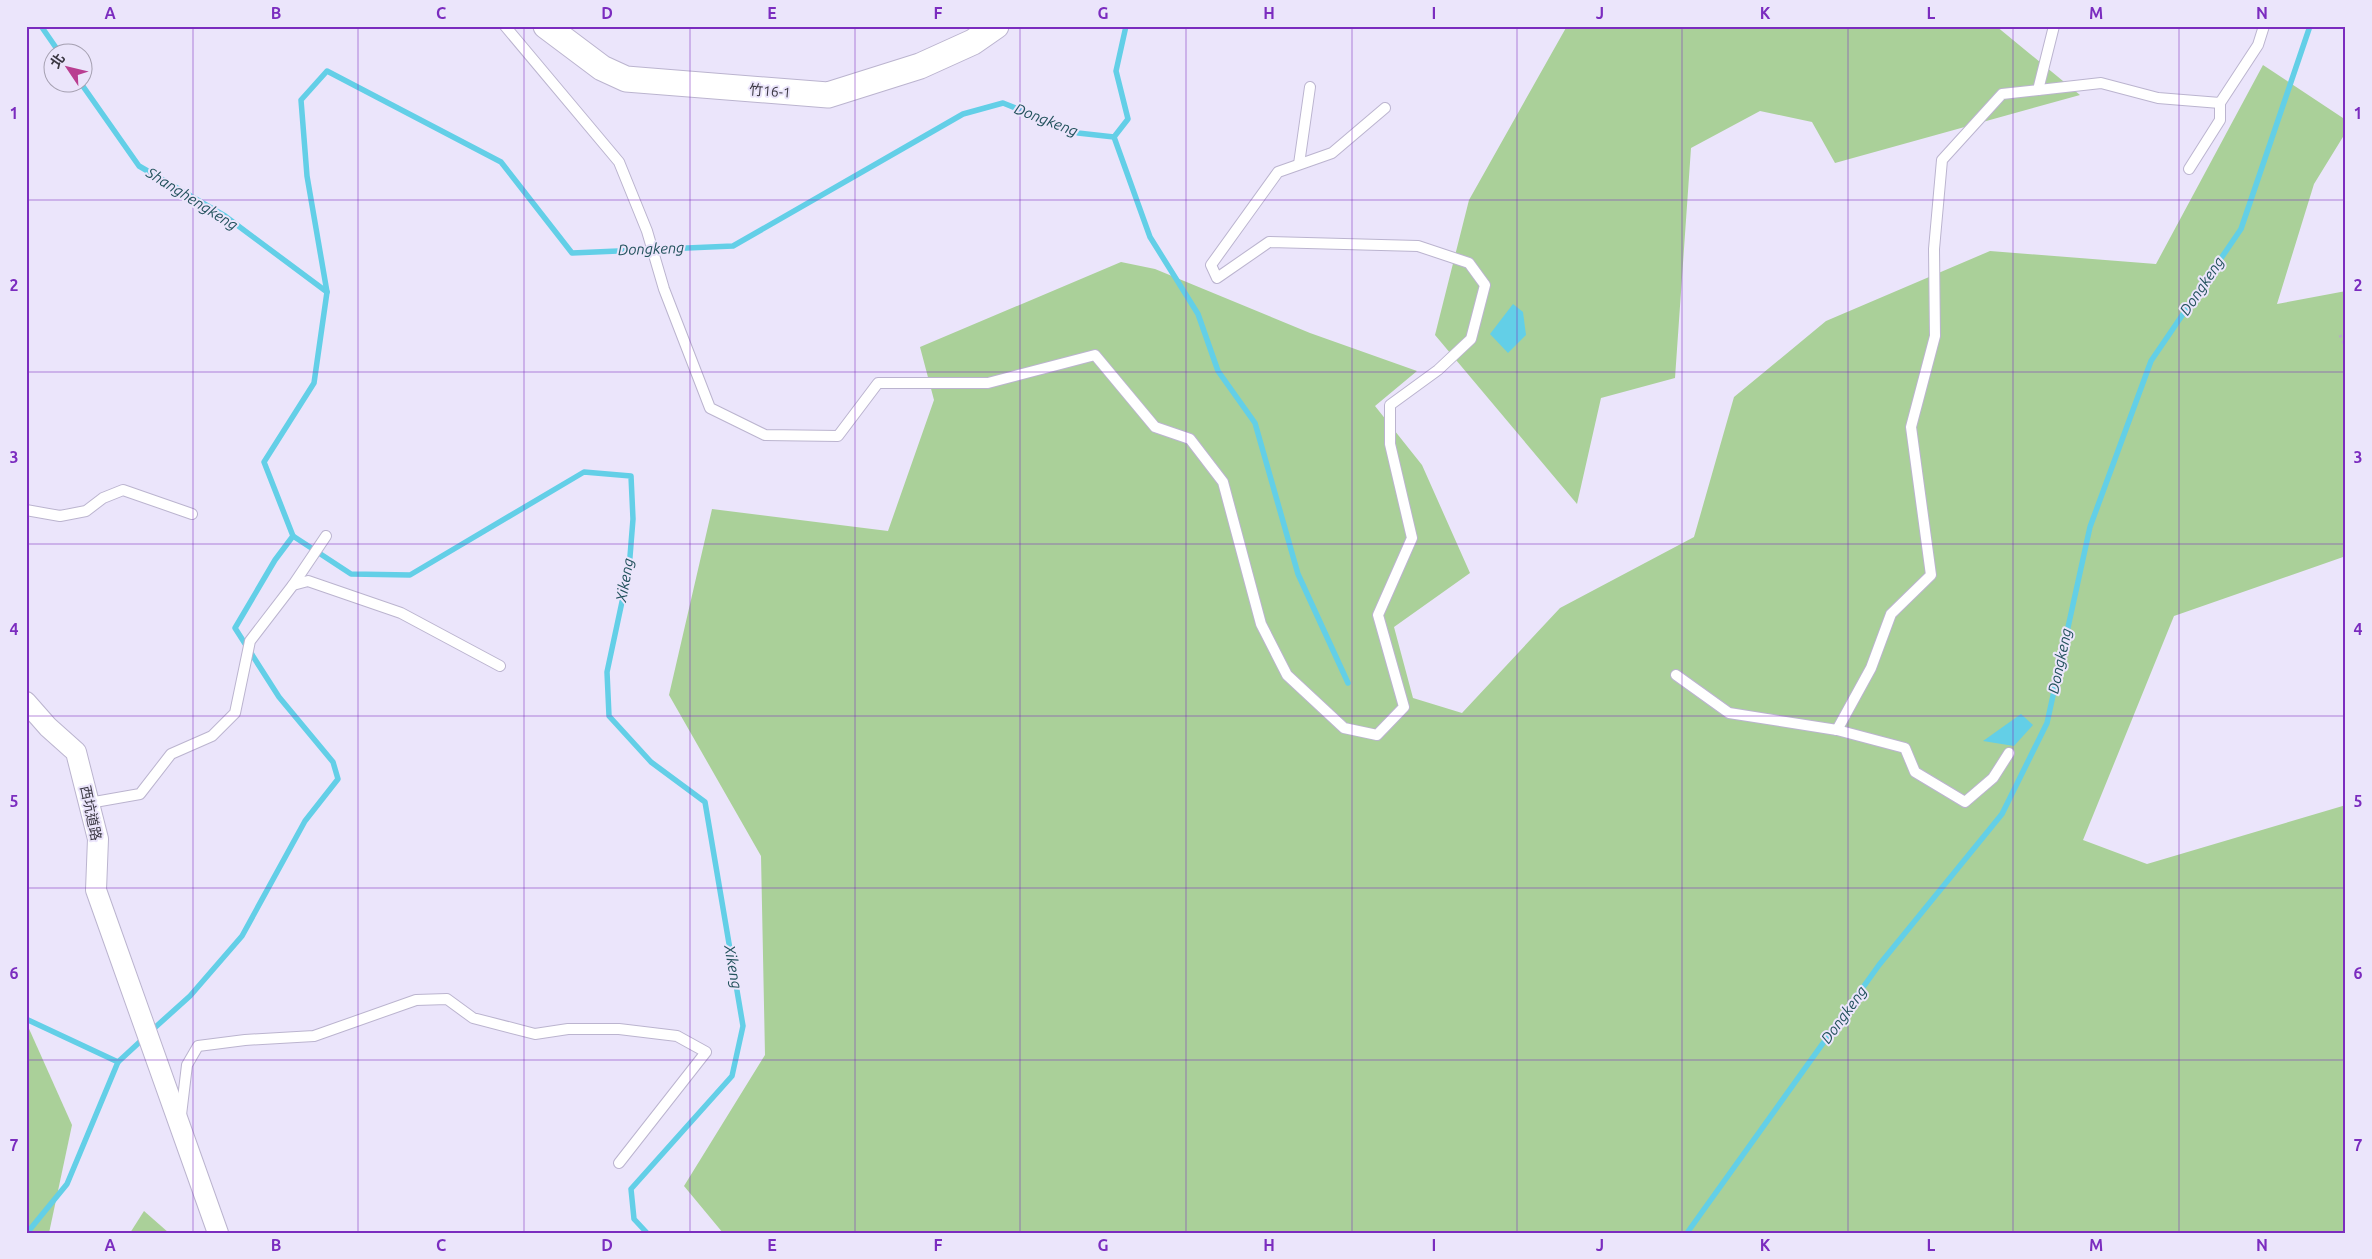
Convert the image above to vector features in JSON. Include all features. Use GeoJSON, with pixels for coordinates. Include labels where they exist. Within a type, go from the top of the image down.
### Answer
{"type":"FeatureCollection","features":[{"type":"Feature","properties":{"kind":"street","name":"竹16-1"},"geometry":{"type":"LineString","coordinates":[[546,26],[602,68],[626,79],[828,96],[920,66],[972,42],[996,26]]}},
{"type":"Feature","properties":{"kind":"street","name":"西坑道路"},"geometry":{"type":"LineString","coordinates":[[26,702],[48,727],[76,752],[98,839],[96,890],[179,1126]]}},
{"type":"Feature","properties":{"kind":"street"},"geometry":{"type":"LineString","coordinates":[[179,1126],[218,1233]]}},
{"type":"Feature","properties":{"kind":"lane"},"geometry":{"type":"LineString","coordinates":[[505,26],[619,162],[647,231],[658,270],[710,408],[765,435],[838,436],[878,383],[988,383],[1095,355],[1155,427],[1190,439],[1223,482],[1261,624],[1287,675],[1344,728],[1377,735],[1404,707],[1378,615],[1412,538],[1390,444],[1390,404],[1438,370],[1471,339],[1485,285],[1469,263],[1418,246],[1270,242],[1216,278],[1211,265],[1278,172],[1332,153],[1385,108]]}},
{"type":"Feature","properties":{"kind":"lane"},"geometry":{"type":"LineString","coordinates":[[2038,90],[2054,26]]}},
{"type":"Feature","properties":{"kind":"lane"},"geometry":{"type":"LineString","coordinates":[[2189,169],[2220,120],[2220,104],[2258,45],[2264,26]]}},
{"type":"Feature","properties":{"kind":"lane"},"geometry":{"type":"LineString","coordinates":[[1836,730],[1871,668],[1891,614],[1931,575],[1911,427],[1935,336],[1934,249],[1942,160],[2002,94],[2101,83],[2158,98],[2220,104]]}},
{"type":"Feature","properties":{"kind":"lane"},"geometry":{"type":"LineString","coordinates":[[1298,164],[1310,87]]}},
{"type":"Feature","properties":{"kind":"lane"},"geometry":{"type":"LineString","coordinates":[[26,510],[60,516],[86,511],[103,498],[123,490],[192,514]]}},
{"type":"Feature","properties":{"kind":"lane"},"geometry":{"type":"LineString","coordinates":[[89,803],[140,794],[171,754],[212,736],[235,713],[250,641],[293,585],[326,536]]}},
{"type":"Feature","properties":{"kind":"lane"},"geometry":{"type":"LineString","coordinates":[[293,585],[308,581],[401,613],[500,666]]}},
{"type":"Feature","properties":{"kind":"lane"},"geometry":{"type":"LineString","coordinates":[[1676,674],[1729,713],[1836,730],[1905,748],[1915,772],[1965,802],[1993,778],[2009,753]]}},
{"type":"Feature","properties":{"kind":"lane"},"geometry":{"type":"LineString","coordinates":[[179,1126],[187,1065],[198,1046],[245,1040],[314,1036],[416,1000],[446,999],[473,1018],[535,1034],[568,1029],[619,1029],[677,1036],[706,1052],[619,1163]]}},
{"type":"Feature","properties":{"kind":"path"},"geometry":{"type":"LineString","coordinates":[[2340,335],[2346,348]]}},
{"type":"Feature","properties":{"kind":"green space"},"geometry":{"type":"Polygon","coordinates":[[[1567,26],[1996,26],[2080,95],[1835,163],[1812,122],[1760,111],[1691,148],[1675,378],[1601,398],[1577,504],[1435,335],[1469,200],[1567,26]]]}},
{"type":"Feature","properties":{"kind":"green space"},"geometry":{"type":"Polygon","coordinates":[[[2263,65],[2346,120],[2346,132],[2314,184],[2277,304],[2346,291],[2346,556],[2174,616],[2083,840],[2147,864],[2346,805],[2346,1233],[723,1233],[684,1186],[765,1055],[761,856],[669,695],[712,509],[888,531],[934,400],[920,347],[1121,262],[1155,269],[1310,333],[1417,371],[1375,406],[1422,465],[1470,573],[1394,627],[1413,698],[1462,713],[1560,608],[1694,537],[1734,397],[1826,321],[1990,251],[2156,264],[2263,65]]]}},
{"type":"Feature","properties":{"kind":"green space"},"geometry":{"type":"Polygon","coordinates":[[[26,1022],[72,1125],[49,1233],[26,1233],[26,1022]]]}},
{"type":"Feature","properties":{"kind":"green space"},"geometry":{"type":"Polygon","coordinates":[[[144,1211],[169,1233],[130,1233],[144,1211]]]}},
{"type":"Feature","properties":{"kind":"water"},"geometry":{"type":"Polygon","coordinates":[[[1513,304],[1523,312],[1526,335],[1508,353],[1490,334],[1513,304]]]}},
{"type":"Feature","properties":{"kind":"water"},"geometry":{"type":"Polygon","coordinates":[[[2021,714],[2033,725],[2014,746],[1983,741],[2021,714]]]}},
{"type":"Feature","properties":{"kind":"waterway","name":"Shanghengkeng"},"geometry":{"type":"LineString","coordinates":[[41,26],[52,42]]}},
{"type":"Feature","properties":{"kind":"waterway","name":"Xikeng"},"geometry":{"type":"LineString","coordinates":[[647,1233],[634,1219],[631,1189],[732,1076],[743,1026],[705,802],[651,762],[609,716],[607,672],[629,569],[633,519],[631,476],[584,472],[410,575],[351,574],[293,536],[264,462],[314,383],[327,292],[307,176],[301,100],[327,71],[501,162],[572,253],[733,246],[963,114],[1003,103],[1078,133],[1114,137],[1128,119],[1116,71],[1126,26]]}},
{"type":"Feature","properties":{"kind":"waterway","name":"Dongkeng"},"geometry":{"type":"LineString","coordinates":[[1687,1233],[1879,965],[2002,814],[2047,723],[2090,527],[2151,361],[2241,229],[2310,26]]}},
{"type":"Feature","properties":{"kind":"waterway","name":"Shanghengkeng"},"geometry":{"type":"LineString","coordinates":[[87,92],[139,166],[225,216],[327,292]]}},
{"type":"Feature","properties":{"kind":"waterway"},"geometry":{"type":"LineString","coordinates":[[1114,137],[1150,237],[1198,314],[1218,371],[1255,423],[1298,574],[1348,683]]}},
{"type":"Feature","properties":{"kind":"waterway"},"geometry":{"type":"LineString","coordinates":[[150,1032],[190,996],[242,936],[305,821],[338,779],[333,762],[279,697],[235,628],[275,560],[293,536]]}},
{"type":"Feature","properties":{"kind":"waterway"},"geometry":{"type":"LineString","coordinates":[[26,1019],[118,1062]]}},
{"type":"Feature","properties":{"kind":"waterway"},"geometry":{"type":"LineString","coordinates":[[27,1233],[67,1184],[118,1062],[144,1038]]}}]}
